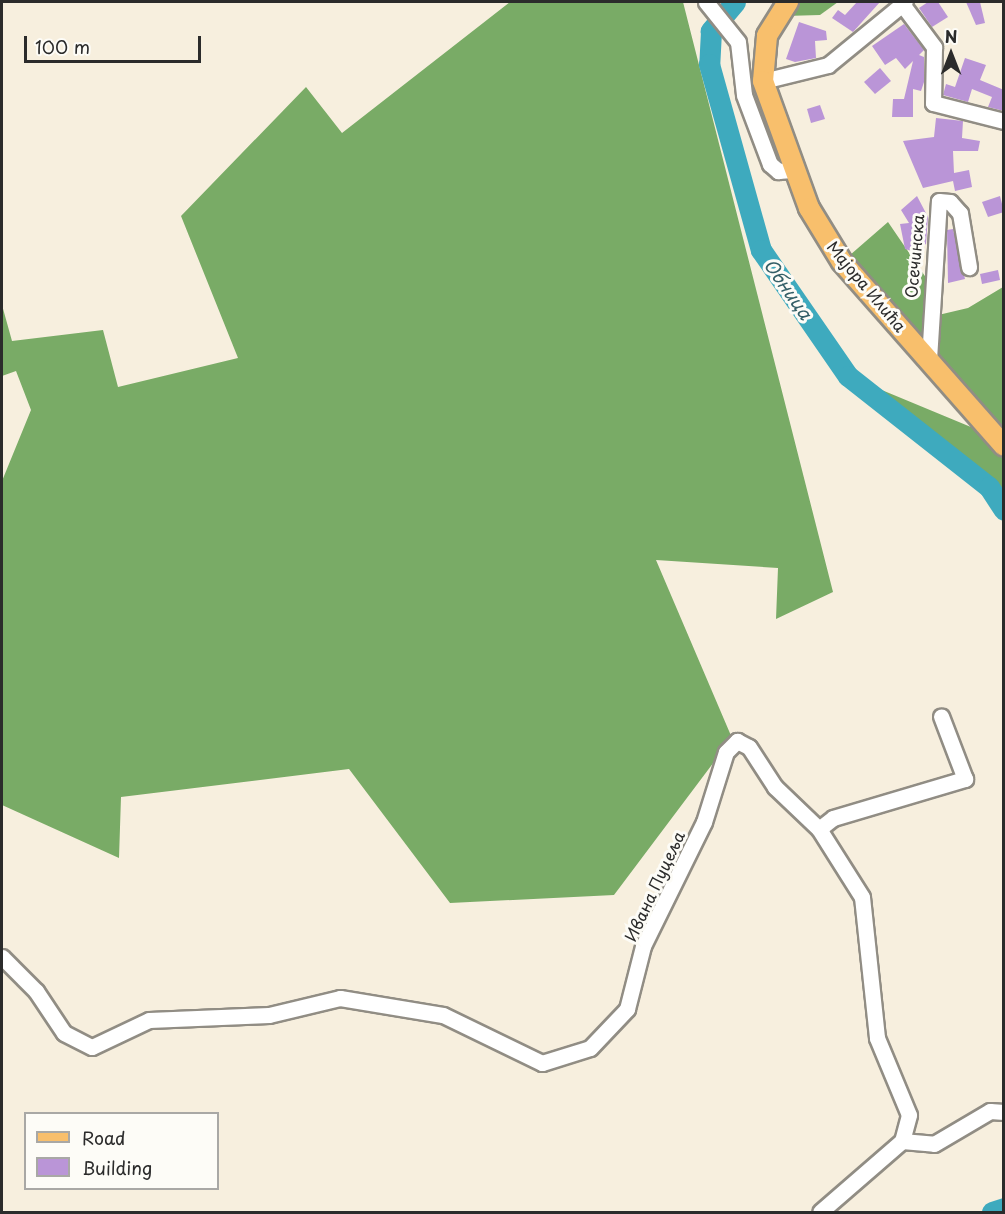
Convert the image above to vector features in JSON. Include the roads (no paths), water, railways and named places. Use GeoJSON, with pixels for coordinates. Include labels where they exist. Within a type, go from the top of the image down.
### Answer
{"type":"FeatureCollection","features":[{"type":"Feature","properties":{"kind":"main road","name":"Мајора Илића"},"geometry":{"type":"LineString","coordinates":[[788,2],[767,36],[763,81],[792,170],[842,262],[1004,446]]}},
{"type":"Feature","properties":{"kind":"street"},"geometry":{"type":"LineString","coordinates":[[706,2],[734,34],[746,105],[770,164],[778,171],[792,170]]}},
{"type":"Feature","properties":{"kind":"street"},"geometry":{"type":"LineString","coordinates":[[763,81],[828,65],[903,3],[934,47],[933,103],[1004,121]]}},
{"type":"Feature","properties":{"kind":"street","name":"Осечинска"},"geometry":{"type":"LineString","coordinates":[[928,359],[939,201],[950,202],[960,213],[969,267]]}},
{"type":"Feature","properties":{"kind":"street"},"geometry":{"type":"LineString","coordinates":[[819,829],[833,818],[965,779],[941,716]]}},
{"type":"Feature","properties":{"kind":"street","name":"Ивана Пуцеља"},"geometry":{"type":"LineString","coordinates":[[2,957],[36,991],[64,1033],[92,1047],[149,1020],[269,1015],[340,998],[443,1016],[542,1063],[590,1048],[627,1009],[643,945],[704,822],[726,752],[737,741],[749,747],[775,787],[819,829],[862,897],[884,1065],[909,1115],[902,1141]]}},
{"type":"Feature","properties":{"kind":"street"},"geometry":{"type":"LineString","coordinates":[[820,1212],[902,1141],[934,1144],[990,1111],[1004,1112]]}},
{"type":"Feature","properties":{"kind":"waterway","name":"Обница"},"geometry":{"type":"LineString","coordinates":[[735,2],[711,31],[709,64],[761,250],[848,376],[989,487],[1004,510]]}},
{"type":"Feature","properties":{"kind":"waterway"},"geometry":{"type":"LineString","coordinates":[[992,1212],[1004,1208]]}}]}
